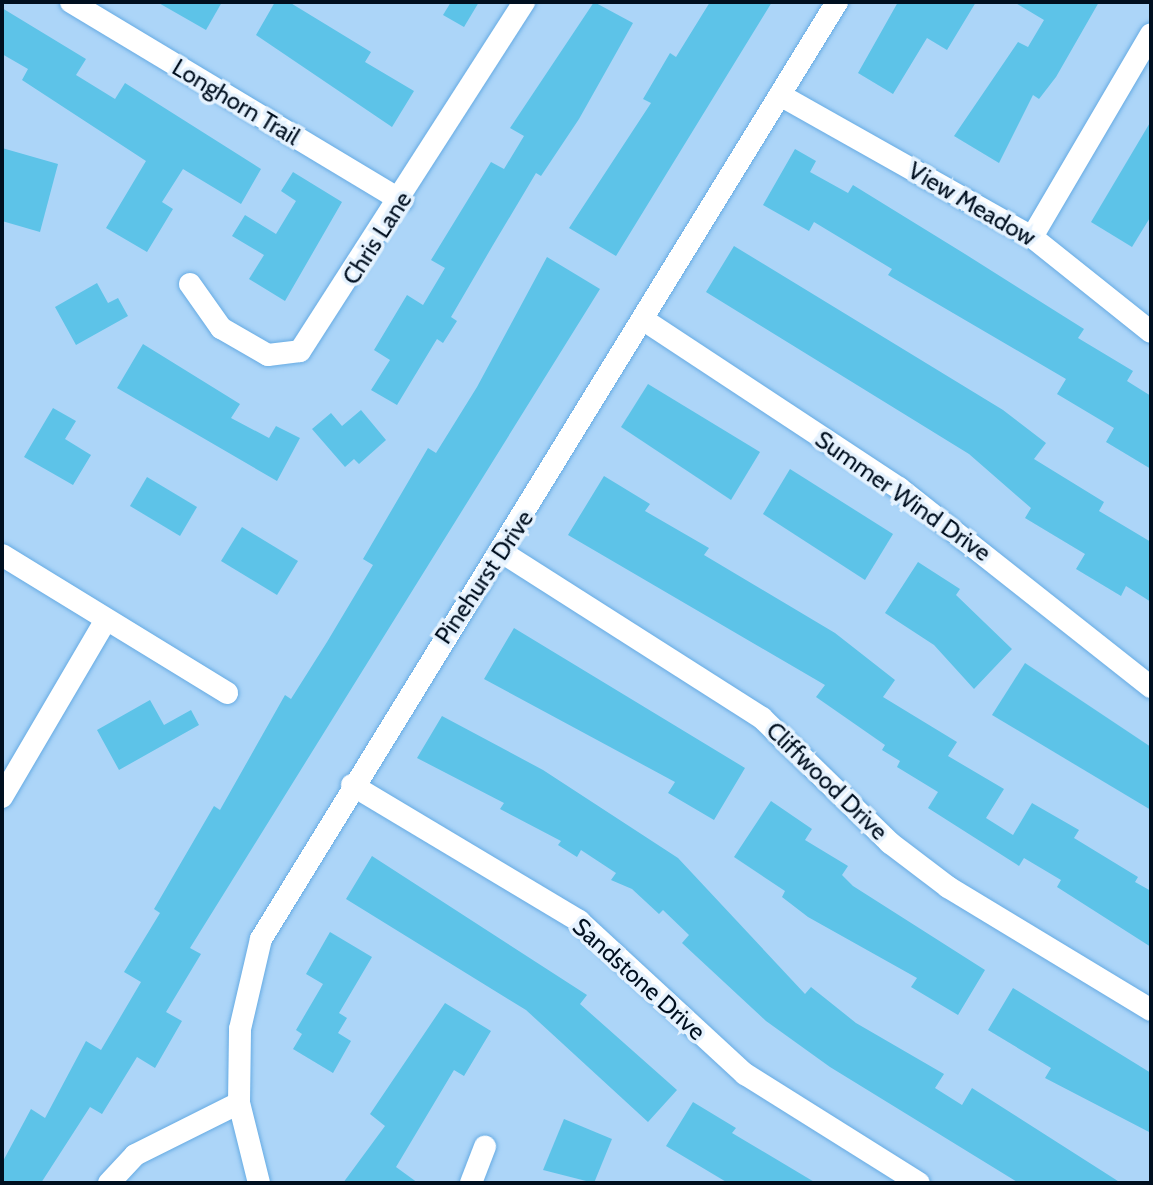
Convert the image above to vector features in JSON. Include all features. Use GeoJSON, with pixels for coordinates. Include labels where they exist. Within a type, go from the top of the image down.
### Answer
{"type":"FeatureCollection","features":[{"type":"Feature","properties":{"kind":"street","name":"Longhorn Trail"},"geometry":{"type":"LineString","coordinates":[[71,2],[102,10],[402,201]]}},
{"type":"Feature","properties":{"kind":"street","name":"Chris Lane"},"geometry":{"type":"LineString","coordinates":[[190,284],[221,328],[268,355],[300,351],[402,201],[524,2]]}},
{"type":"Feature","properties":{"kind":"street","name":"Pinehurst Drive"},"geometry":{"type":"LineString","coordinates":[[259,1183],[239,1103],[240,1029],[261,939],[352,785],[503,553],[837,2]]}},
{"type":"Feature","properties":{"kind":"street"},"geometry":{"type":"LineString","coordinates":[[1032,237],[1151,34]]}},
{"type":"Feature","properties":{"kind":"street","name":"View Meadow"},"geometry":{"type":"LineString","coordinates":[[780,95],[1032,237],[1151,332]]}},
{"type":"Feature","properties":{"kind":"street","name":"Summer Wind Drive"},"geometry":{"type":"LineString","coordinates":[[644,320],[899,488],[1151,687]]}},
{"type":"Feature","properties":{"kind":"street","name":"Cliffwood Drive"},"geometry":{"type":"LineString","coordinates":[[503,553],[762,718],[890,843],[948,887],[1151,1010]]}},
{"type":"Feature","properties":{"kind":"street"},"geometry":{"type":"LineString","coordinates":[[2,555],[227,693]]}},
{"type":"Feature","properties":{"kind":"street"},"geometry":{"type":"LineString","coordinates":[[2,797],[106,620]]}},
{"type":"Feature","properties":{"kind":"street","name":"Sandstone Drive"},"geometry":{"type":"LineString","coordinates":[[352,785],[579,921],[745,1074],[919,1183]]}},
{"type":"Feature","properties":{"kind":"street"},"geometry":{"type":"LineString","coordinates":[[109,1183],[135,1155],[239,1103]]}},
{"type":"Feature","properties":{"kind":"street"},"geometry":{"type":"LineString","coordinates":[[471,1183],[485,1147]]}},
{"type":"Feature","properties":{"kind":"building"},"geometry":{"type":"Polygon","coordinates":[[[157,2],[222,2],[206,30],[157,2]]]}},
{"type":"Feature","properties":{"kind":"building"},"geometry":{"type":"Polygon","coordinates":[[[275,2],[289,2],[371,52],[365,62],[414,91],[392,127],[256,35],[275,2]]]}},
{"type":"Feature","properties":{"kind":"building"},"geometry":{"type":"Polygon","coordinates":[[[451,2],[479,2],[464,27],[443,15],[451,2]]]}},
{"type":"Feature","properties":{"kind":"building"},"geometry":{"type":"Polygon","coordinates":[[[594,2],[633,23],[579,119],[541,176],[536,173],[493,245],[451,317],[457,321],[443,343],[437,339],[397,405],[371,390],[390,360],[374,350],[407,295],[423,305],[445,268],[431,260],[491,162],[504,169],[524,136],[510,128],[594,2]]]}},
{"type":"Feature","properties":{"kind":"building"},"geometry":{"type":"Polygon","coordinates":[[[710,2],[772,2],[616,256],[569,228],[651,103],[643,99],[670,53],[676,57],[710,2]]]}},
{"type":"Feature","properties":{"kind":"building"},"geometry":{"type":"Polygon","coordinates":[[[898,2],[976,2],[947,50],[927,38],[893,94],[858,73],[898,2]]]}},
{"type":"Feature","properties":{"kind":"building"},"geometry":{"type":"Polygon","coordinates":[[[1014,2],[1099,2],[1056,77],[1039,99],[1033,95],[999,163],[954,136],[1018,42],[1028,47],[1044,20],[1014,2]]]}},
{"type":"Feature","properties":{"kind":"building"},"geometry":{"type":"Polygon","coordinates":[[[2,8],[86,59],[76,75],[115,99],[125,83],[261,169],[241,204],[183,169],[162,202],[173,209],[147,252],[106,228],[146,161],[22,80],[28,69],[2,54],[2,8]]]}},
{"type":"Feature","properties":{"kind":"building"},"geometry":{"type":"Polygon","coordinates":[[[1151,121],[1151,216],[1132,247],[1091,222],[1151,121]]]}},
{"type":"Feature","properties":{"kind":"building"},"geometry":{"type":"Polygon","coordinates":[[[2,148],[58,164],[40,232],[2,221],[2,148]]]}},
{"type":"Feature","properties":{"kind":"building"},"geometry":{"type":"Polygon","coordinates":[[[795,149],[816,161],[810,172],[848,193],[853,185],[965,254],[1084,329],[1078,338],[1133,371],[1127,381],[1151,396],[1151,469],[1106,442],[1114,428],[1057,394],[1066,379],[888,275],[892,269],[814,222],[809,231],[763,205],[795,149]]]}},
{"type":"Feature","properties":{"kind":"building"},"geometry":{"type":"Polygon","coordinates":[[[293,172],[342,202],[285,301],[249,279],[264,255],[232,236],[245,215],[276,234],[296,201],[281,191],[293,172]]]}},
{"type":"Feature","properties":{"kind":"building"},"geometry":{"type":"Polygon","coordinates":[[[734,246],[1003,410],[1046,443],[1034,459],[1104,502],[1099,511],[1151,542],[1151,602],[1126,586],[1121,596],[1076,569],[1085,554],[1025,518],[1031,508],[969,454],[706,292],[734,246]]]}},
{"type":"Feature","properties":{"kind":"building"},"geometry":{"type":"Polygon","coordinates":[[[547,257],[600,289],[190,948],[201,954],[166,1012],[182,1021],[155,1068],[137,1057],[102,1114],[90,1107],[41,1183],[2,1183],[2,1163],[31,1109],[45,1118],[86,1041],[101,1050],[141,982],[124,972],[160,913],[154,909],[214,806],[220,810],[285,695],[291,699],[327,642],[373,565],[363,559],[428,448],[436,453],[477,387],[547,257]]]}},
{"type":"Feature","properties":{"kind":"building"},"geometry":{"type":"Polygon","coordinates":[[[97,283],[108,303],[118,298],[128,316],[76,345],[55,307],[97,283]]]}},
{"type":"Feature","properties":{"kind":"building"},"geometry":{"type":"Polygon","coordinates":[[[143,344],[240,404],[231,418],[269,438],[276,426],[300,438],[277,481],[117,388],[143,344]]]}},
{"type":"Feature","properties":{"kind":"building"},"geometry":{"type":"Polygon","coordinates":[[[648,384],[760,452],[731,500],[621,427],[648,384]]]}},
{"type":"Feature","properties":{"kind":"building"},"geometry":{"type":"Polygon","coordinates":[[[53,408],[76,421],[65,439],[91,455],[73,485],[24,457],[53,408]]]}},
{"type":"Feature","properties":{"kind":"building"},"geometry":{"type":"Polygon","coordinates":[[[361,410],[386,440],[359,464],[354,459],[345,467],[312,429],[331,413],[342,426],[361,410]]]}},
{"type":"Feature","properties":{"kind":"building"},"geometry":{"type":"Polygon","coordinates":[[[790,469],[893,534],[865,580],[763,514],[790,469]]]}},
{"type":"Feature","properties":{"kind":"building"},"geometry":{"type":"Polygon","coordinates":[[[604,476],[650,504],[645,511],[709,548],[704,555],[835,633],[895,680],[883,697],[957,742],[948,756],[1004,789],[986,818],[1013,835],[1032,803],[1079,830],[1074,838],[1138,877],[1135,882],[1151,891],[1151,947],[1057,887],[1061,880],[1024,858],[1019,866],[928,808],[938,792],[897,767],[900,761],[882,750],[885,745],[816,697],[825,685],[568,535],[604,476]]]}},
{"type":"Feature","properties":{"kind":"building"},"geometry":{"type":"Polygon","coordinates":[[[147,477],[197,507],[180,536],[130,506],[147,477]]]}},
{"type":"Feature","properties":{"kind":"building"},"geometry":{"type":"Polygon","coordinates":[[[242,527],[298,561],[277,595],[221,561],[242,527]]]}},
{"type":"Feature","properties":{"kind":"building"},"geometry":{"type":"Polygon","coordinates":[[[918,562],[960,589],[956,595],[1012,649],[974,689],[934,645],[885,613],[918,562]]]}},
{"type":"Feature","properties":{"kind":"building"},"geometry":{"type":"Polygon","coordinates":[[[514,628],[745,768],[714,820],[668,793],[675,782],[484,679],[514,628]]]}},
{"type":"Feature","properties":{"kind":"building"},"geometry":{"type":"Polygon","coordinates":[[[1025,663],[1151,747],[1151,810],[992,715],[1025,663]]]}},
{"type":"Feature","properties":{"kind":"building"},"geometry":{"type":"Polygon","coordinates":[[[150,700],[164,725],[191,710],[199,725],[119,770],[97,730],[150,700]]]}},
{"type":"Feature","properties":{"kind":"building"},"geometry":{"type":"Polygon","coordinates":[[[442,716],[543,770],[678,858],[805,994],[811,987],[856,1023],[944,1074],[935,1088],[962,1105],[972,1088],[1121,1183],[1019,1183],[830,1067],[766,1021],[682,943],[689,935],[663,910],[659,914],[632,889],[611,880],[616,873],[581,850],[577,857],[558,845],[561,841],[500,809],[504,803],[417,758],[442,716]]]}},
{"type":"Feature","properties":{"kind":"building"},"geometry":{"type":"Polygon","coordinates":[[[771,801],[812,829],[805,840],[848,866],[842,875],[853,886],[985,970],[958,1015],[911,987],[917,978],[808,917],[782,897],[785,891],[734,857],[771,801]]]}},
{"type":"Feature","properties":{"kind":"building"},"geometry":{"type":"Polygon","coordinates":[[[372,856],[587,995],[580,1004],[677,1090],[648,1122],[526,1010],[346,899],[372,856]]]}},
{"type":"Feature","properties":{"kind":"building"},"geometry":{"type":"Polygon","coordinates":[[[330,932],[372,957],[339,1013],[347,1018],[338,1033],[351,1041],[333,1073],[293,1049],[302,1034],[296,1030],[323,984],[306,974],[330,932]]]}},
{"type":"Feature","properties":{"kind":"building"},"geometry":{"type":"Polygon","coordinates":[[[1013,988],[1151,1073],[1151,1133],[1045,1078],[1051,1068],[988,1030],[1013,988]]]}},
{"type":"Feature","properties":{"kind":"building"},"geometry":{"type":"Polygon","coordinates":[[[445,1003],[491,1031],[464,1076],[454,1070],[396,1167],[418,1183],[343,1183],[385,1126],[370,1114],[445,1003]]]}},
{"type":"Feature","properties":{"kind":"building"},"geometry":{"type":"Polygon","coordinates":[[[693,1102],[736,1128],[732,1133],[816,1183],[728,1183],[666,1146],[693,1102]]]}},
{"type":"Feature","properties":{"kind":"building"},"geometry":{"type":"Polygon","coordinates":[[[564,1119],[612,1139],[594,1183],[543,1170],[564,1119]]]}}]}
